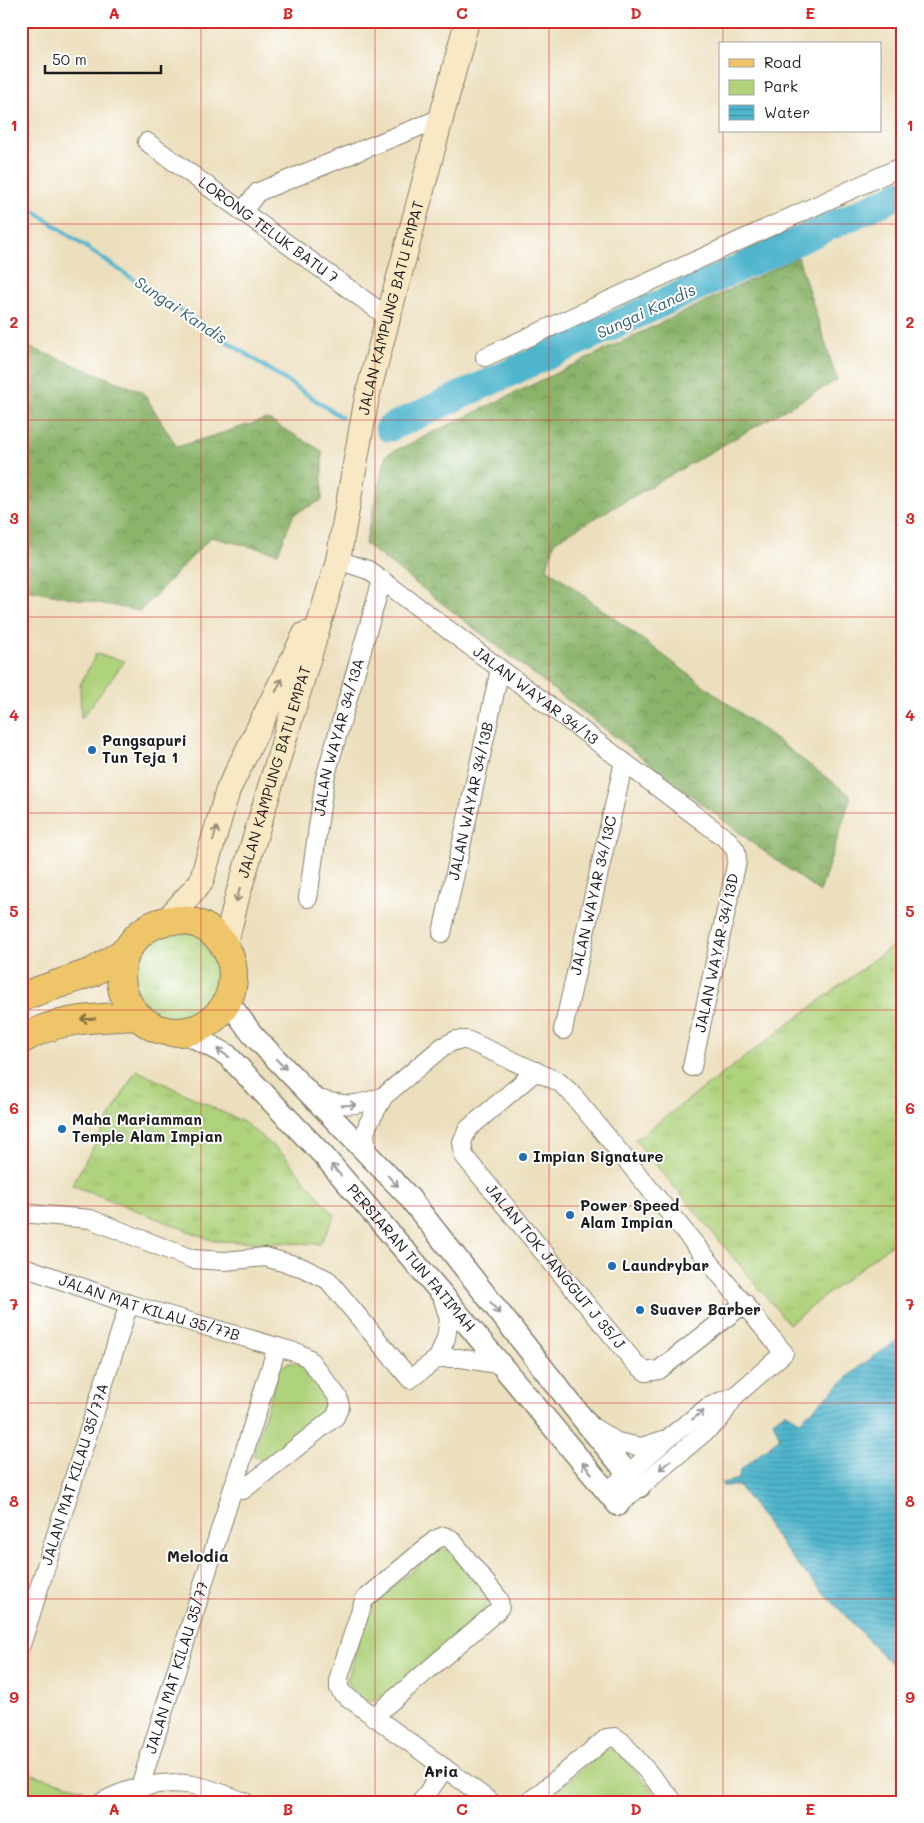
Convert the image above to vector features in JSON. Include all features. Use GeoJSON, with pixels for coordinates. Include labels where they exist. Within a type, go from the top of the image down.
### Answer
{"type":"FeatureCollection","features":[{"type":"Feature","properties":{"kind":"main road","name":"JALAN KAMPUNG BATU EMPAT"},"geometry":{"type":"LineString","coordinates":[[225,947],[238,894],[338,560],[367,397],[467,21]]}},
{"type":"Feature","properties":{"kind":"main road","name":"JALAN KAMPUNG BATU EMPAT"},"geometry":{"type":"LineString","coordinates":[[167,920],[201,882],[228,790],[303,637],[327,597]]}},
{"type":"Feature","properties":{"kind":"main road"},"geometry":{"type":"LineString","coordinates":[[167,920],[184,920],[200,925],[215,934],[225,947],[231,962],[232,979],[227,1000],[222,1010],[207,1023],[185,1032],[173,1032],[154,1027],[137,1016],[126,1000],[121,983],[122,966],[127,950],[137,936],[151,926],[167,920]]}},
{"type":"Feature","properties":{"kind":"main road"},"geometry":{"type":"LineString","coordinates":[[21,998],[92,972],[127,950]]}},
{"type":"Feature","properties":{"kind":"main road"},"geometry":{"type":"LineString","coordinates":[[21,1040],[36,1031],[81,1019],[137,1016]]}},
{"type":"Feature","properties":{"kind":"street"},"geometry":{"type":"LineString","coordinates":[[242,212],[258,192],[441,118]]}},
{"type":"Feature","properties":{"kind":"street","name":"LORONG TELUK BATU 7"},"geometry":{"type":"LineString","coordinates":[[147,142],[388,318]]}},
{"type":"Feature","properties":{"kind":"street"},"geometry":{"type":"LineString","coordinates":[[485,357],[903,166]]}},
{"type":"Feature","properties":{"kind":"street","name":"JALAN WAYAR 34/13"},"geometry":{"type":"LineString","coordinates":[[338,560],[368,570],[382,580],[729,841]]}},
{"type":"Feature","properties":{"kind":"street","name":"JALAN WAYAR 34/13A"},"geometry":{"type":"LineString","coordinates":[[308,898],[325,778],[382,580]]}},
{"type":"Feature","properties":{"kind":"street","name":"JALAN WAYAR 34/13B"},"geometry":{"type":"LineString","coordinates":[[442,933],[500,669]]}},
{"type":"Feature","properties":{"kind":"street","name":"JALAN WAYAR 34/13C"},"geometry":{"type":"LineString","coordinates":[[563,1030],[624,762]]}},
{"type":"Feature","properties":{"kind":"street","name":"JALAN WAYAR 34/13D"},"geometry":{"type":"LineString","coordinates":[[692,1067],[737,861],[736,851],[729,841]]}},
{"type":"Feature","properties":{"kind":"street"},"geometry":{"type":"LineString","coordinates":[[227,1000],[252,1034],[408,1196],[587,1424],[634,1480]]}},
{"type":"Feature","properties":{"kind":"street","name":"PERSIARAN TUN FATIMAH"},"geometry":{"type":"LineString","coordinates":[[185,1032],[227,1056],[324,1155],[613,1499]]}},
{"type":"Feature","properties":{"kind":"street"},"geometry":{"type":"LineString","coordinates":[[367,1154],[365,1134],[368,1124],[384,1096],[442,1047],[456,1040],[467,1040],[559,1082],[572,1094],[784,1353],[736,1395],[719,1420],[634,1480],[613,1499]]}},
{"type":"Feature","properties":{"kind":"street","name":"JALAN TOK JANGGUT J 35/J"},"geometry":{"type":"LineString","coordinates":[[536,1072],[468,1129],[462,1142],[464,1156],[635,1362],[646,1372],[659,1370],[745,1303]]}},
{"type":"Feature","properties":{"kind":"street"},"geometry":{"type":"LineString","coordinates":[[314,1098],[341,1105],[351,1105],[362,1104],[384,1096]]}},
{"type":"Feature","properties":{"kind":"street"},"geometry":{"type":"LineString","coordinates":[[21,1213],[90,1219],[192,1259],[225,1261],[265,1257],[301,1267],[328,1280],[410,1379],[438,1358],[446,1338],[448,1319],[442,1294]]}},
{"type":"Feature","properties":{"kind":"street","name":"JALAN MAT KILAU 35/77B"},"geometry":{"type":"LineString","coordinates":[[21,1266],[129,1304],[298,1353],[308,1358],[338,1397],[340,1406],[335,1417],[243,1490],[234,1487]]}},
{"type":"Feature","properties":{"kind":"street","name":"JALAN MAT KILAU 35/77A"},"geometry":{"type":"LineString","coordinates":[[21,1645],[129,1304]]}},
{"type":"Feature","properties":{"kind":"street","name":"JALAN MAT KILAU 35/77"},"geometry":{"type":"LineString","coordinates":[[140,1787],[277,1347]]}},
{"type":"Feature","properties":{"kind":"street"},"geometry":{"type":"LineString","coordinates":[[438,1358],[460,1358],[502,1365]]}},
{"type":"Feature","properties":{"kind":"street"},"geometry":{"type":"LineString","coordinates":[[634,1480],[667,1439],[708,1407],[736,1395]]}},
{"type":"Feature","properties":{"kind":"street"},"geometry":{"type":"LineString","coordinates":[[587,1424],[617,1442],[641,1447],[667,1439]]}},
{"type":"Feature","properties":{"kind":"street"},"geometry":{"type":"LineString","coordinates":[[373,1717],[500,1607],[499,1599],[451,1539],[444,1536],[435,1540],[364,1600],[339,1678],[339,1688],[342,1694],[373,1717],[492,1802]]}},
{"type":"Feature","properties":{"kind":"street"},"geometry":{"type":"LineString","coordinates":[[528,1802],[607,1738],[615,1737],[621,1741],[674,1802]]}},
{"type":"Feature","properties":{"kind":"street"},"geometry":{"type":"LineString","coordinates":[[421,1802],[445,1768]]}},
{"type":"Feature","properties":{"kind":"street"},"geometry":{"type":"LineString","coordinates":[[102,1802],[115,1795],[140,1787],[175,1783],[195,1786],[245,1802]]}},
{"type":"Feature","properties":{"kind":"green space"},"geometry":{"type":"Polygon","coordinates":[[[798,257],[837,380],[555,541],[547,568],[851,796],[820,892],[754,844],[365,544],[386,455],[798,257]]]}},
{"type":"Feature","properties":{"kind":"green space"},"geometry":{"type":"Polygon","coordinates":[[[21,344],[143,392],[177,447],[267,419],[322,451],[322,500],[294,514],[278,553],[211,537],[140,611],[21,588],[21,344]]]}},
{"type":"Feature","properties":{"kind":"green space"},"geometry":{"type":"Polygon","coordinates":[[[96,654],[125,661],[81,719],[80,685],[96,654]]]}},
{"type":"Feature","properties":{"kind":"green space"},"geometry":{"type":"Polygon","coordinates":[[[170,930],[188,930],[204,937],[217,950],[224,966],[224,984],[217,1000],[204,1013],[188,1020],[170,1020],[154,1013],[141,1000],[134,984],[134,966],[141,950],[154,937],[170,930]]]}},
{"type":"Feature","properties":{"kind":"green space"},"geometry":{"type":"Polygon","coordinates":[[[903,938],[903,1235],[789,1324],[635,1140],[903,938]]]}},
{"type":"Feature","properties":{"kind":"green space"},"geometry":{"type":"Polygon","coordinates":[[[136,1070],[245,1123],[285,1156],[335,1216],[320,1244],[214,1241],[72,1185],[136,1070]]]}},
{"type":"Feature","properties":{"kind":"green space"},"geometry":{"type":"Polygon","coordinates":[[[287,1363],[303,1365],[327,1399],[328,1405],[324,1412],[266,1460],[259,1459],[253,1455],[279,1369],[287,1363]]]}},
{"type":"Feature","properties":{"kind":"green space"},"geometry":{"type":"Polygon","coordinates":[[[444,1549],[450,1552],[486,1597],[488,1602],[484,1612],[380,1698],[369,1701],[361,1698],[351,1687],[347,1679],[371,1604],[438,1550],[444,1549]]]}},
{"type":"Feature","properties":{"kind":"green space"},"geometry":{"type":"Polygon","coordinates":[[[606,1749],[617,1750],[661,1802],[543,1802],[606,1749]]]}},
{"type":"Feature","properties":{"kind":"green space"},"geometry":{"type":"Polygon","coordinates":[[[21,1771],[84,1789],[70,1802],[21,1802],[21,1771]]]}},
{"type":"Feature","properties":{"kind":"water"},"geometry":{"type":"Polygon","coordinates":[[[903,1336],[903,1677],[793,1560],[739,1486],[723,1486],[722,1483],[739,1479],[740,1470],[780,1438],[773,1421],[785,1412],[800,1421],[859,1367],[903,1336]]]}},
{"type":"Feature","properties":{"kind":"waterway","name":"Sungai Kandis"},"geometry":{"type":"LineString","coordinates":[[389,428],[903,193]]}},
{"type":"Feature","properties":{"kind":"waterway","name":"Sungai Kandis"},"geometry":{"type":"LineString","coordinates":[[21,202],[118,269],[341,417]]}},
{"type":"Feature","properties":{"kind":"place","name":"Pangsapuri Tun Teja 1"},"geometry":{"type":"Point","coordinates":[92,750]}},
{"type":"Feature","properties":{"kind":"place","name":"Maha Mariamman Temple Alam Impian"},"geometry":{"type":"Point","coordinates":[62,1129]}},
{"type":"Feature","properties":{"kind":"place","name":"Impian Signature"},"geometry":{"type":"Point","coordinates":[523,1157]}},
{"type":"Feature","properties":{"kind":"place","name":"Power Speed Alam Impian"},"geometry":{"type":"Point","coordinates":[570,1215]}},
{"type":"Feature","properties":{"kind":"place","name":"Laundrybar"},"geometry":{"type":"Point","coordinates":[612,1266]}},
{"type":"Feature","properties":{"kind":"place","name":"Suaver Barber"},"geometry":{"type":"Point","coordinates":[640,1310]}},
{"type":"Feature","properties":{"kind":"district","name":"Melodia"},"geometry":{"type":"Point","coordinates":[198,1556]}},
{"type":"Feature","properties":{"kind":"district","name":"Aria"},"geometry":{"type":"Point","coordinates":[441,1771]}}]}
